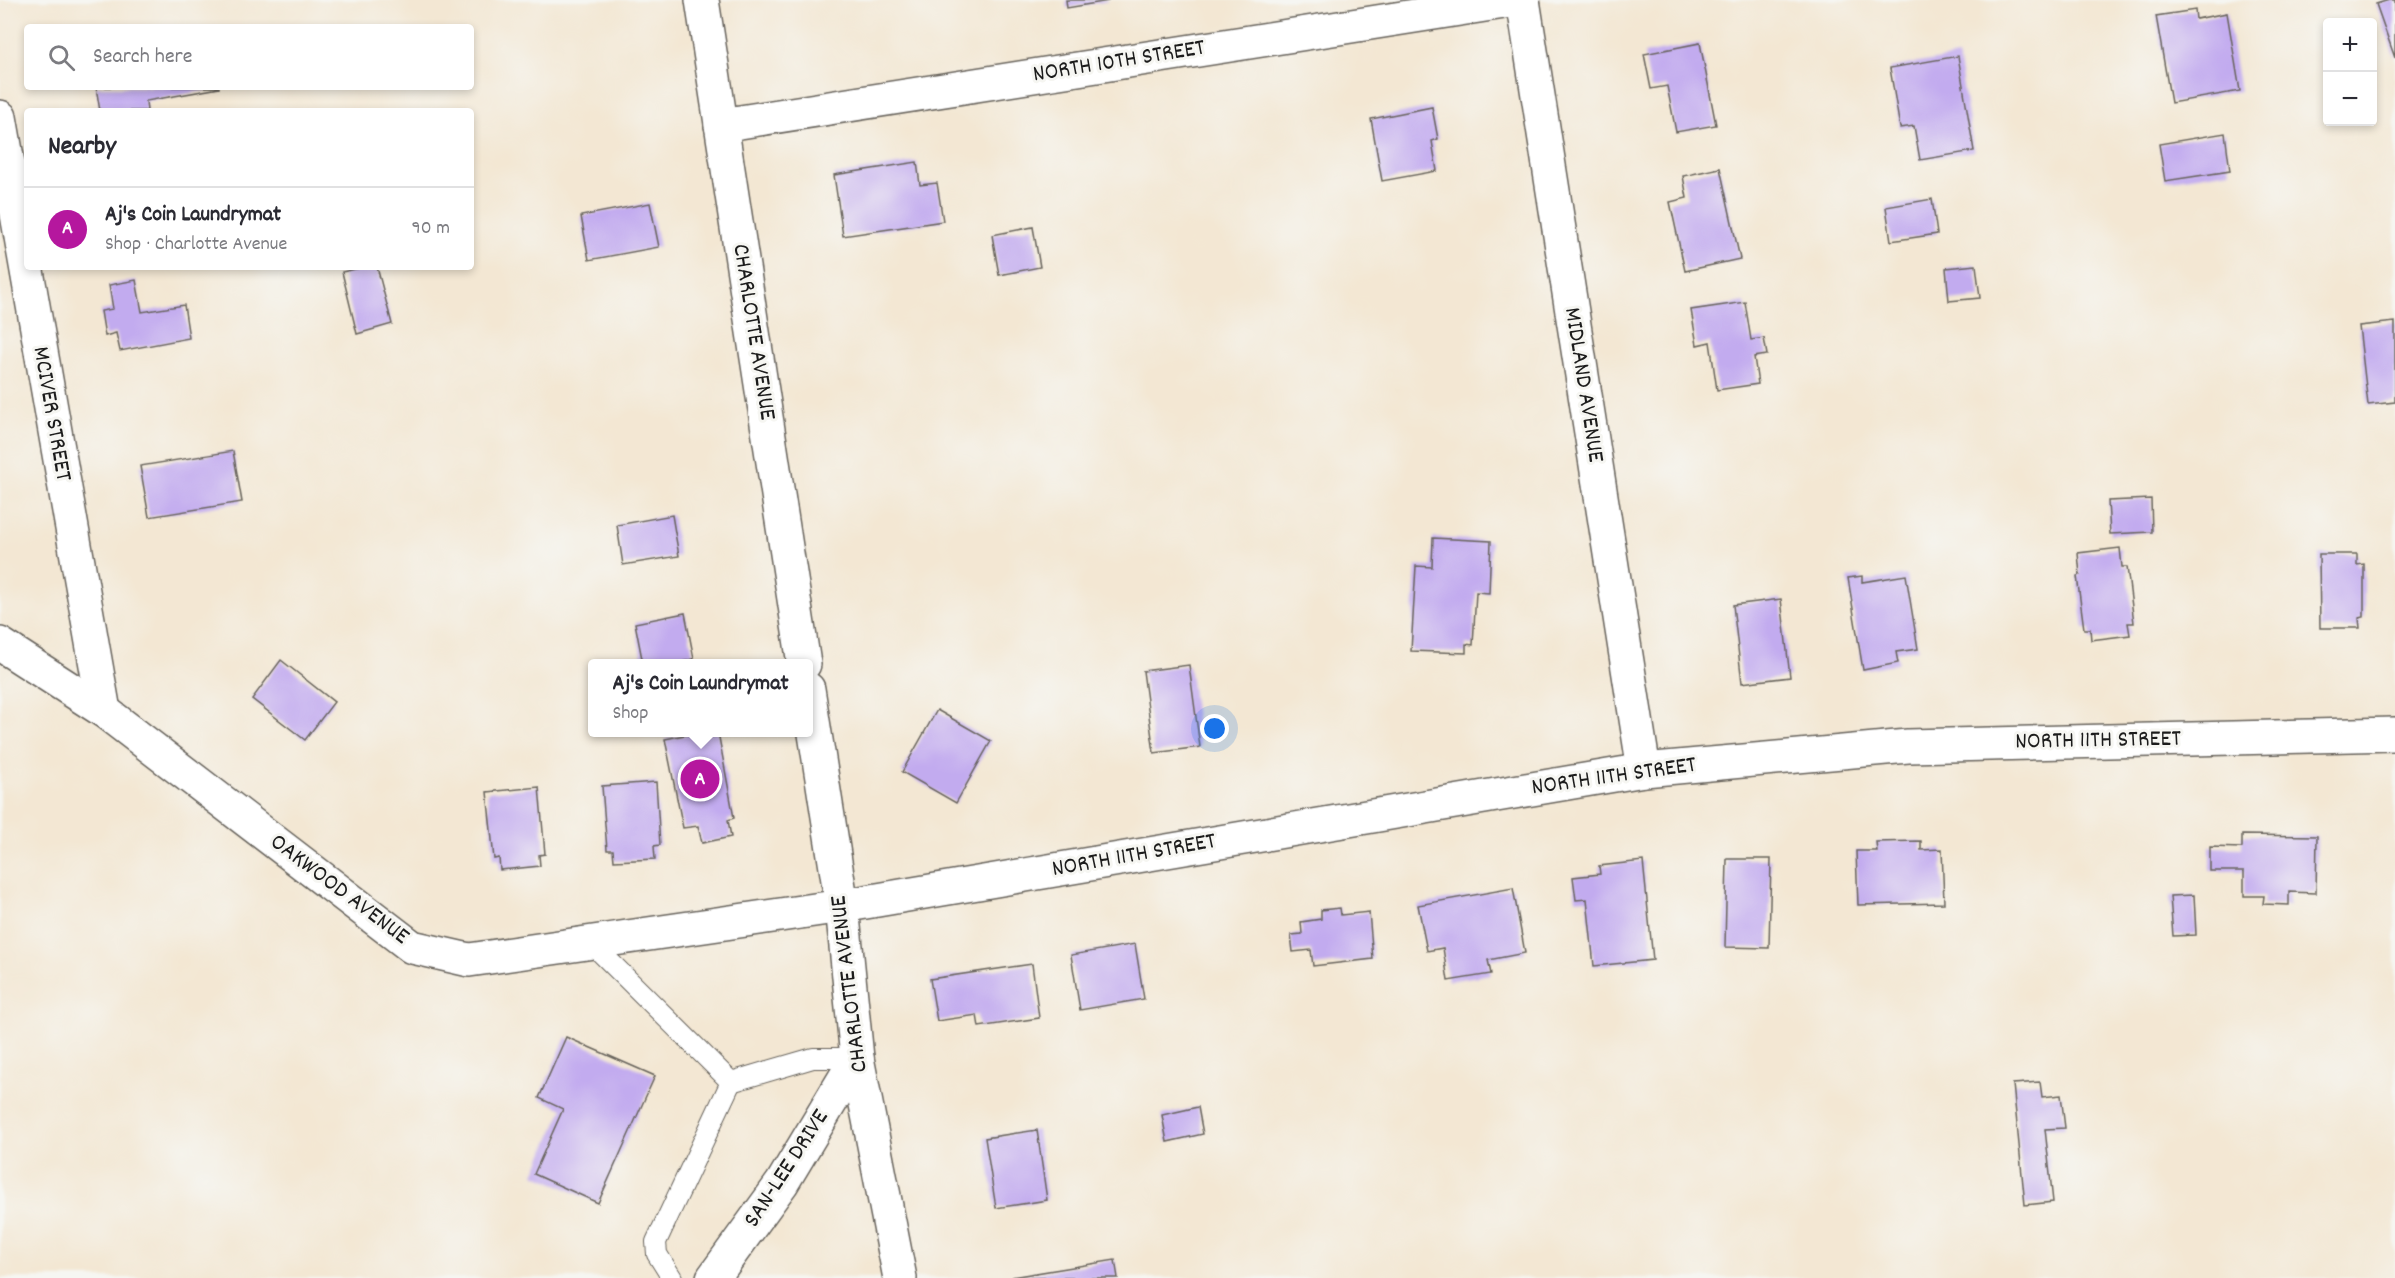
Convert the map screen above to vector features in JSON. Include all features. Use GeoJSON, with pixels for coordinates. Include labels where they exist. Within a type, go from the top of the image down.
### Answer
{"type":"FeatureCollection","features":[{"type":"Feature","properties":{"kind":"street","name":"CHARLOTTE AVENUE"},"geometry":{"type":"LineString","coordinates":[[702,0],[803,659]]}},
{"type":"Feature","properties":{"kind":"street","name":"NORTH 10TH STREET"},"geometry":{"type":"LineString","coordinates":[[721,124],[1517,0]]}},
{"type":"Feature","properties":{"kind":"street","name":"MIDLAND AVENUE"},"geometry":{"type":"LineString","coordinates":[[1523,0],[1644,770]]}},
{"type":"Feature","properties":{"kind":"street","name":"MCIVER STREET"},"geometry":{"type":"LineString","coordinates":[[0,117],[24,254]]}},
{"type":"Feature","properties":{"kind":"street","name":"MCIVER STREET"},"geometry":{"type":"LineString","coordinates":[[27,270],[104,711]]}},
{"type":"Feature","properties":{"kind":"street","name":"OAKWOOD AVENUE"},"geometry":{"type":"LineString","coordinates":[[0,644],[104,711],[412,947],[470,960],[842,906]]}},
{"type":"Feature","properties":{"kind":"street","name":"CHARLOTTE AVENUE"},"geometry":{"type":"LineString","coordinates":[[813,721],[842,906],[857,1058],[900,1278]]}},
{"type":"Feature","properties":{"kind":"street","name":"NORTH 11TH STREET"},"geometry":{"type":"LineString","coordinates":[[842,906],[1644,770],[1908,746],[2395,734]]}},
{"type":"Feature","properties":{"kind":"street","name":"SAN-LEE DRIVE"},"geometry":{"type":"LineString","coordinates":[[714,1278],[782,1183],[857,1058]]}},
{"type":"Feature","properties":{"kind":"lane"},"geometry":{"type":"LineString","coordinates":[[590,942],[731,1082]]}},
{"type":"Feature","properties":{"kind":"lane"},"geometry":{"type":"LineString","coordinates":[[672,1278],[657,1254],[656,1242],[731,1082],[813,1058],[857,1058]]}},
{"type":"Feature","properties":{"kind":"building"},"geometry":{"type":"Polygon","coordinates":[[[1066,0],[1108,0],[1108,1],[1067,8],[1066,0]]]}},
{"type":"Feature","properties":{"kind":"building"},"geometry":{"type":"Polygon","coordinates":[[[2395,0],[2395,58],[2376,4],[2395,0]]]}},
{"type":"Feature","properties":{"kind":"building"},"geometry":{"type":"Polygon","coordinates":[[[2195,10],[2196,19],[2227,13],[2240,91],[2171,103],[2156,16],[2195,10]]]}},
{"type":"Feature","properties":{"kind":"building"},"geometry":{"type":"Polygon","coordinates":[[[1700,43],[1716,125],[1676,132],[1667,86],[1651,89],[1644,54],[1700,43]]]}},
{"type":"Feature","properties":{"kind":"building"},"geometry":{"type":"Polygon","coordinates":[[[1958,56],[1974,151],[1920,160],[1914,126],[1900,128],[1890,68],[1958,56]]]}},
{"type":"Feature","properties":{"kind":"building"},"geometry":{"type":"Polygon","coordinates":[[[96,90],[208,90],[146,101],[147,108],[100,108],[96,90]]]}},
{"type":"Feature","properties":{"kind":"building"},"geometry":{"type":"Polygon","coordinates":[[[1432,107],[1438,139],[1432,141],[1437,171],[1382,181],[1371,119],[1432,107]]]}},
{"type":"Feature","properties":{"kind":"building"},"geometry":{"type":"Polygon","coordinates":[[[2225,133],[2230,171],[2165,181],[2159,144],[2225,133]]]}},
{"type":"Feature","properties":{"kind":"building"},"geometry":{"type":"Polygon","coordinates":[[[917,162],[920,185],[937,183],[943,221],[843,236],[834,175],[917,162]]]}},
{"type":"Feature","properties":{"kind":"building"},"geometry":{"type":"Polygon","coordinates":[[[1720,168],[1740,259],[1685,271],[1670,202],[1687,198],[1683,176],[1720,168]]]}},
{"type":"Feature","properties":{"kind":"building"},"geometry":{"type":"Polygon","coordinates":[[[1932,199],[1937,234],[1891,241],[1886,207],[1932,199]]]}},
{"type":"Feature","properties":{"kind":"building"},"geometry":{"type":"Polygon","coordinates":[[[650,203],[659,247],[589,260],[581,216],[650,203]]]}},
{"type":"Feature","properties":{"kind":"building"},"geometry":{"type":"Polygon","coordinates":[[[1033,227],[1040,267],[999,275],[992,235],[1033,227]]]}},
{"type":"Feature","properties":{"kind":"building"},"geometry":{"type":"Polygon","coordinates":[[[1976,265],[1980,298],[1949,301],[1946,268],[1976,265]]]}},
{"type":"Feature","properties":{"kind":"building"},"geometry":{"type":"Polygon","coordinates":[[[378,270],[392,324],[357,334],[342,272],[378,270]]]}},
{"type":"Feature","properties":{"kind":"building"},"geometry":{"type":"Polygon","coordinates":[[[136,280],[142,312],[184,305],[189,338],[120,351],[116,333],[105,336],[101,311],[113,309],[109,285],[136,280]]]}},
{"type":"Feature","properties":{"kind":"building"},"geometry":{"type":"Polygon","coordinates":[[[1745,302],[1751,340],[1764,338],[1767,355],[1754,357],[1758,384],[1717,390],[1710,342],[1697,345],[1691,310],[1745,302]]]}},
{"type":"Feature","properties":{"kind":"building"},"geometry":{"type":"Polygon","coordinates":[[[2395,322],[2395,402],[2368,405],[2359,326],[2395,322]]]}},
{"type":"Feature","properties":{"kind":"building"},"geometry":{"type":"Polygon","coordinates":[[[233,451],[242,502],[149,517],[140,466],[233,451]]]}},
{"type":"Feature","properties":{"kind":"building"},"geometry":{"type":"Polygon","coordinates":[[[2151,499],[2152,532],[2110,534],[2108,501],[2151,499]]]}},
{"type":"Feature","properties":{"kind":"building"},"geometry":{"type":"Polygon","coordinates":[[[672,515],[679,556],[623,565],[617,525],[672,515]]]}},
{"type":"Feature","properties":{"kind":"building"},"geometry":{"type":"Polygon","coordinates":[[[1433,538],[1491,541],[1489,593],[1476,592],[1473,645],[1466,644],[1466,653],[1411,651],[1416,566],[1432,567],[1433,538]]]}},
{"type":"Feature","properties":{"kind":"building"},"geometry":{"type":"Polygon","coordinates":[[[2120,548],[2122,567],[2127,567],[2134,623],[2128,623],[2130,635],[2091,640],[2090,629],[2084,629],[2077,576],[2080,575],[2078,553],[2120,548]]]}},
{"type":"Feature","properties":{"kind":"building"},"geometry":{"type":"Polygon","coordinates":[[[2319,554],[2357,554],[2357,565],[2364,564],[2364,617],[2359,618],[2360,628],[2320,628],[2319,554]]]}},
{"type":"Feature","properties":{"kind":"building"},"geometry":{"type":"Polygon","coordinates":[[[1906,575],[1918,649],[1896,652],[1898,663],[1863,670],[1848,578],[1862,576],[1862,582],[1906,575]]]}},
{"type":"Feature","properties":{"kind":"building"},"geometry":{"type":"Polygon","coordinates":[[[1781,599],[1790,677],[1742,683],[1733,605],[1781,599]]]}},
{"type":"Feature","properties":{"kind":"building"},"geometry":{"type":"Polygon","coordinates":[[[685,613],[694,659],[642,659],[635,623],[685,613]]]}},
{"type":"Feature","properties":{"kind":"building"},"geometry":{"type":"Polygon","coordinates":[[[281,660],[334,702],[305,740],[252,699],[281,660]]]}},
{"type":"Feature","properties":{"kind":"building"},"geometry":{"type":"Polygon","coordinates":[[[1189,665],[1200,747],[1154,753],[1143,671],[1189,665]]]}},
{"type":"Feature","properties":{"kind":"building"},"geometry":{"type":"Polygon","coordinates":[[[937,710],[991,741],[956,803],[902,772],[937,710]]]}},
{"type":"Feature","properties":{"kind":"building"},"geometry":{"type":"Polygon","coordinates":[[[719,737],[734,818],[728,820],[731,837],[702,843],[698,826],[683,828],[665,739],[719,737]]]}},
{"type":"Feature","properties":{"kind":"building"},"geometry":{"type":"Polygon","coordinates":[[[656,782],[660,845],[654,846],[655,859],[614,861],[613,850],[607,850],[602,786],[656,782]]]}},
{"type":"Feature","properties":{"kind":"building"},"geometry":{"type":"Polygon","coordinates":[[[539,787],[545,854],[539,855],[540,866],[500,870],[499,858],[494,859],[487,792],[539,787]]]}},
{"type":"Feature","properties":{"kind":"building"},"geometry":{"type":"Polygon","coordinates":[[[2242,835],[2317,836],[2316,893],[2289,892],[2289,905],[2263,904],[2264,896],[2244,896],[2244,871],[2210,871],[2210,847],[2242,848],[2242,835]]]}},
{"type":"Feature","properties":{"kind":"building"},"geometry":{"type":"Polygon","coordinates":[[[1921,841],[1921,850],[1942,849],[1944,903],[1858,905],[1856,851],[1877,851],[1876,842],[1921,841]]]}},
{"type":"Feature","properties":{"kind":"building"},"geometry":{"type":"Polygon","coordinates":[[[1727,859],[1771,859],[1769,948],[1725,947],[1727,859]]]}},
{"type":"Feature","properties":{"kind":"building"},"geometry":{"type":"Polygon","coordinates":[[[1643,861],[1653,960],[1594,966],[1587,899],[1576,900],[1573,877],[1600,874],[1599,866],[1643,861]]]}},
{"type":"Feature","properties":{"kind":"building"},"geometry":{"type":"Polygon","coordinates":[[[1513,888],[1525,953],[1488,960],[1491,974],[1448,981],[1443,948],[1427,951],[1418,905],[1513,888]]]}},
{"type":"Feature","properties":{"kind":"building"},"geometry":{"type":"Polygon","coordinates":[[[2194,895],[2196,935],[2173,936],[2170,896],[2194,895]]]}},
{"type":"Feature","properties":{"kind":"building"},"geometry":{"type":"Polygon","coordinates":[[[1340,908],[1341,915],[1369,912],[1373,959],[1313,966],[1311,950],[1293,952],[1291,935],[1302,934],[1301,922],[1321,919],[1321,910],[1340,908]]]}},
{"type":"Feature","properties":{"kind":"building"},"geometry":{"type":"Polygon","coordinates":[[[1135,944],[1144,999],[1080,1010],[1071,955],[1135,944]]]}},
{"type":"Feature","properties":{"kind":"building"},"geometry":{"type":"Polygon","coordinates":[[[1032,964],[1039,1018],[979,1027],[977,1015],[937,1021],[930,979],[1032,964]]]}},
{"type":"Feature","properties":{"kind":"building"},"geometry":{"type":"Polygon","coordinates":[[[566,1037],[655,1076],[598,1203],[534,1174],[563,1109],[539,1098],[566,1037]]]}},
{"type":"Feature","properties":{"kind":"building"},"geometry":{"type":"Polygon","coordinates":[[[2040,1082],[2042,1097],[2061,1095],[2065,1128],[2045,1129],[2053,1202],[2025,1205],[2013,1084],[2040,1082]]]}},
{"type":"Feature","properties":{"kind":"building"},"geometry":{"type":"Polygon","coordinates":[[[1198,1107],[1203,1134],[1167,1142],[1162,1115],[1198,1107]]]}},
{"type":"Feature","properties":{"kind":"building"},"geometry":{"type":"Polygon","coordinates":[[[1037,1130],[1047,1200],[996,1208],[985,1138],[1037,1130]]]}},
{"type":"Feature","properties":{"kind":"building"},"geometry":{"type":"Polygon","coordinates":[[[1115,1260],[1118,1278],[1012,1278],[1012,1277],[1115,1260]]]}},
{"type":"Feature","properties":{"kind":"place","name":"Aj's Coin Laundrymat"},"geometry":{"type":"Point","coordinates":[700,779]}}]}
